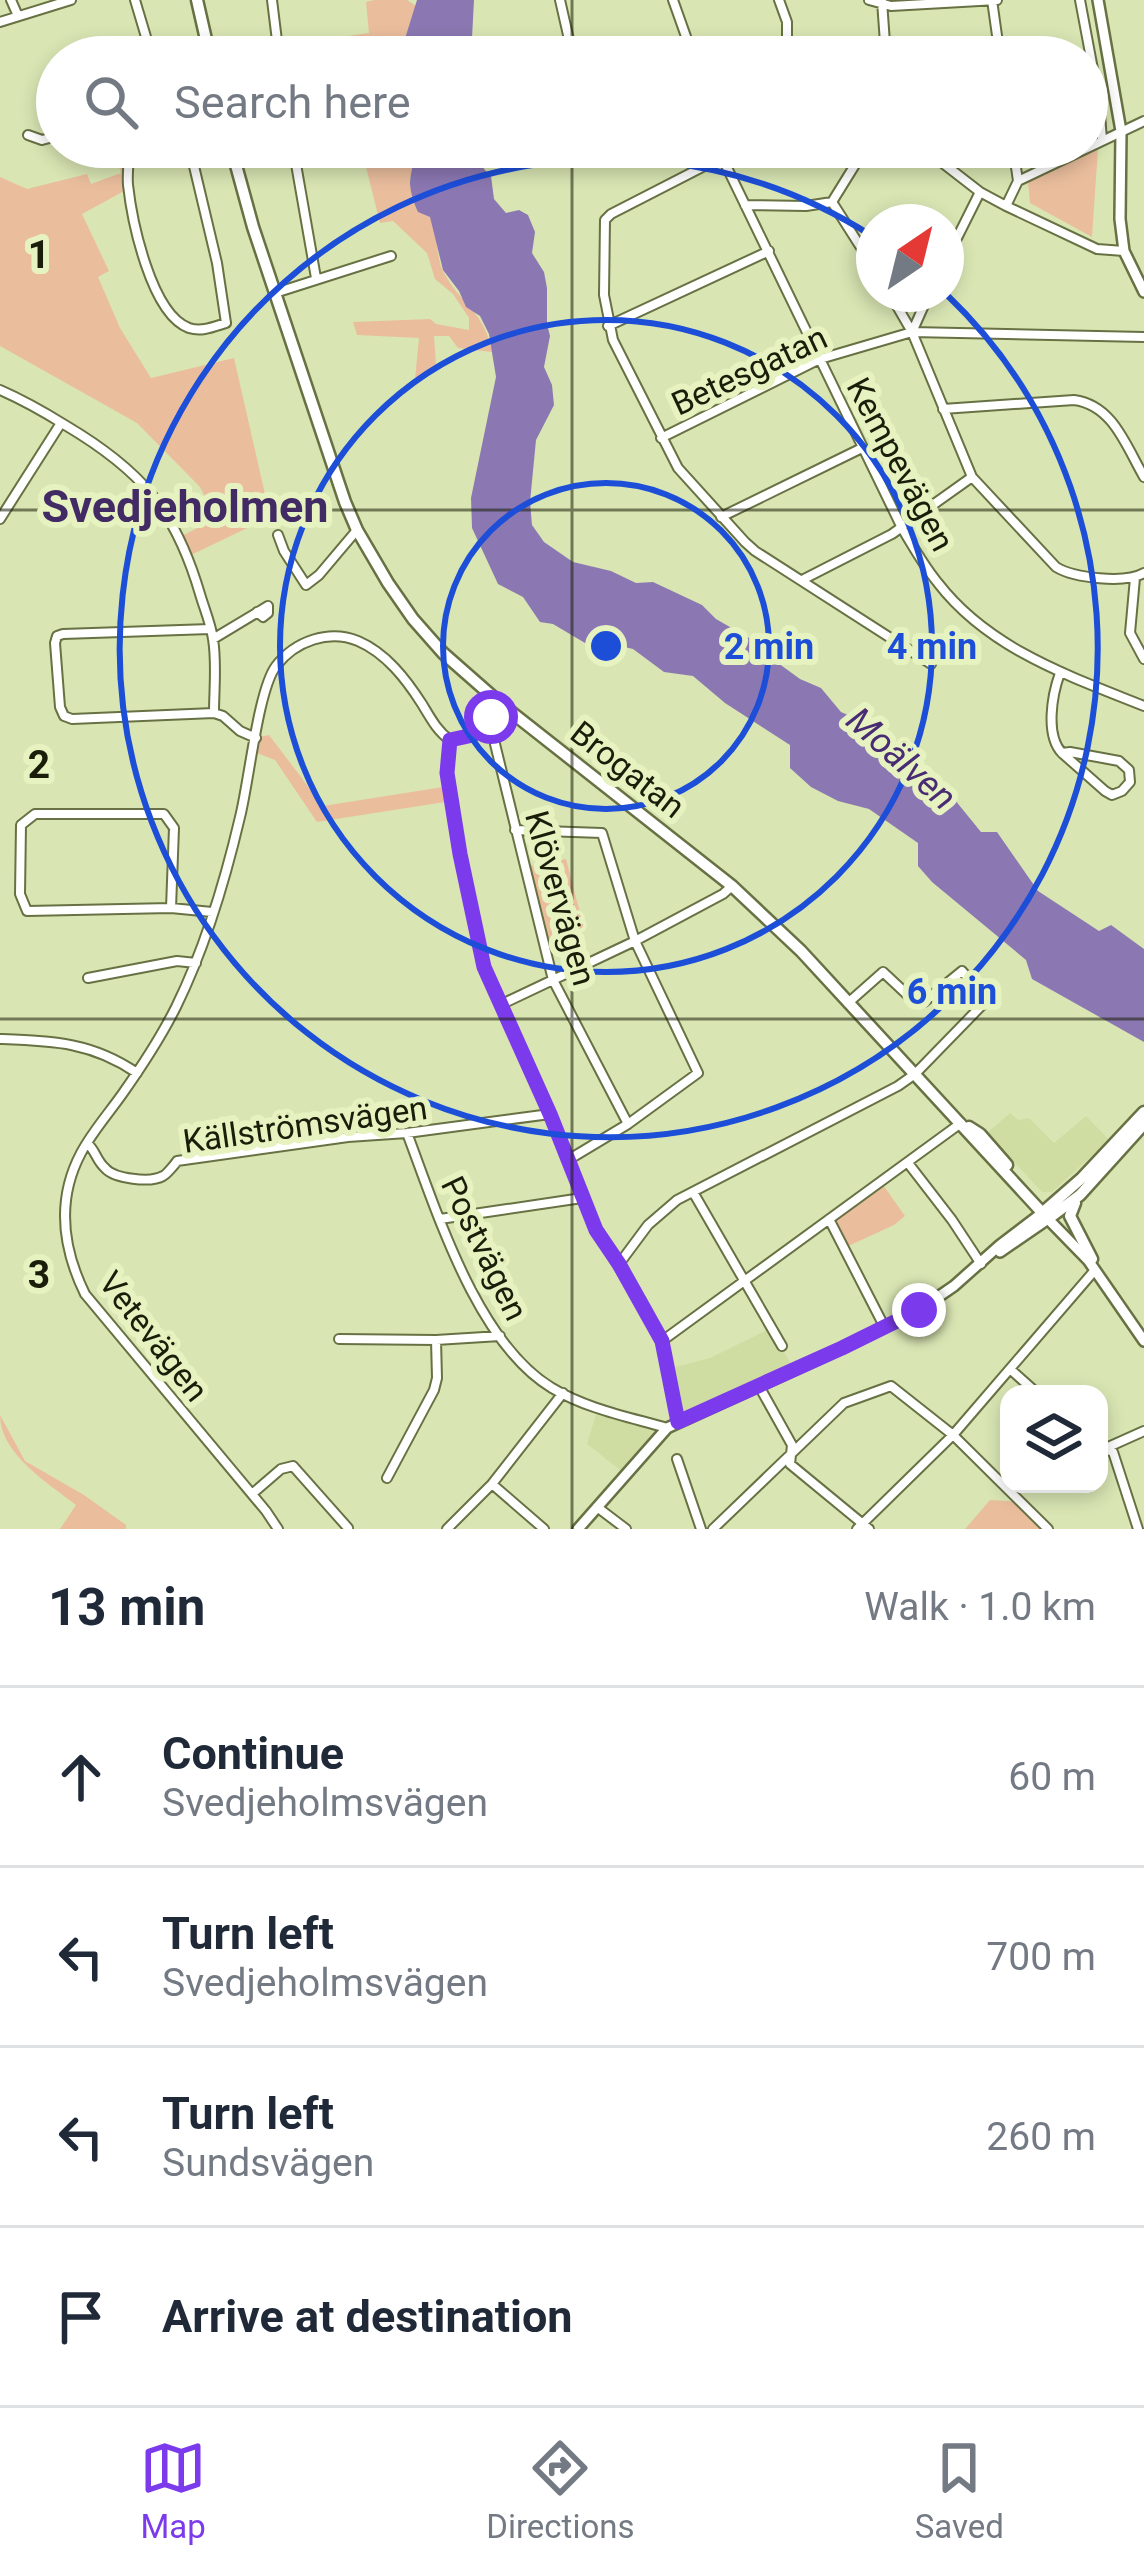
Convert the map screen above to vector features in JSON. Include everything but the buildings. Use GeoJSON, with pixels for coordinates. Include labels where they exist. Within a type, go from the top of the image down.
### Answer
{"type":"FeatureCollection","features":[{"type":"Feature","properties":{"kind":"main road"},"geometry":{"type":"LineString","coordinates":[[197,0],[205,36]]}},
{"type":"Feature","properties":{"kind":"main road","name":"Brogatan"},"geometry":{"type":"LineString","coordinates":[[237,168],[334,475],[357,530],[413,619],[443,653],[501,704],[732,886],[801,951],[1048,1214]]}},
{"type":"Feature","properties":{"kind":"main road"},"geometry":{"type":"LineString","coordinates":[[1048,1214],[1144,1112]]}},
{"type":"Feature","properties":{"kind":"main road"},"geometry":{"type":"LineString","coordinates":[[1093,1264],[1070,1216],[1072,1207],[1144,1124]]}},
{"type":"Feature","properties":{"kind":"main road"},"geometry":{"type":"LineString","coordinates":[[1048,1214],[1080,1196]]}},
{"type":"Feature","properties":{"kind":"street"},"geometry":{"type":"LineString","coordinates":[[11,0],[18,16]]}},
{"type":"Feature","properties":{"kind":"street"},"geometry":{"type":"LineString","coordinates":[[0,22],[71,0]]}},
{"type":"Feature","properties":{"kind":"street"},"geometry":{"type":"LineString","coordinates":[[135,0],[146,36]]}},
{"type":"Feature","properties":{"kind":"street"},"geometry":{"type":"LineString","coordinates":[[272,0],[276,36]]}},
{"type":"Feature","properties":{"kind":"street"},"geometry":{"type":"LineString","coordinates":[[560,0],[568,36]]}},
{"type":"Feature","properties":{"kind":"street"},"geometry":{"type":"LineString","coordinates":[[673,0],[686,36]]}},
{"type":"Feature","properties":{"kind":"street"},"geometry":{"type":"LineString","coordinates":[[779,0],[787,36]]}},
{"type":"Feature","properties":{"kind":"street"},"geometry":{"type":"LineString","coordinates":[[868,0],[994,0],[998,36]]}},
{"type":"Feature","properties":{"kind":"street"},"geometry":{"type":"LineString","coordinates":[[1080,0],[1087,36]]}},
{"type":"Feature","properties":{"kind":"street"},"geometry":{"type":"LineString","coordinates":[[1098,0],[1104,36]]}},
{"type":"Feature","properties":{"kind":"street"},"geometry":{"type":"LineString","coordinates":[[882,3],[884,36]]}},
{"type":"Feature","properties":{"kind":"street"},"geometry":{"type":"LineString","coordinates":[[1108,57],[1121,131],[1124,251],[1139,273],[1144,292]]}},
{"type":"Feature","properties":{"kind":"street"},"geometry":{"type":"LineString","coordinates":[[1108,137],[1144,121]]}},
{"type":"Feature","properties":{"kind":"street"},"geometry":{"type":"LineString","coordinates":[[28,135],[36,138]]}},
{"type":"Feature","properties":{"kind":"street"},"geometry":{"type":"LineString","coordinates":[[129,168],[128,189],[144,258],[163,304],[186,327],[206,329],[226,323],[194,168]]}},
{"type":"Feature","properties":{"kind":"street"},"geometry":{"type":"LineString","coordinates":[[297,168],[316,278]]}},
{"type":"Feature","properties":{"kind":"street"},"geometry":{"type":"LineString","coordinates":[[691,168],[605,220],[608,326],[661,438],[684,476],[755,551],[931,664]]}},
{"type":"Feature","properties":{"kind":"street","name":"Kempevägen"},"geometry":{"type":"LineString","coordinates":[[727,168],[902,528],[940,586],[1017,652],[1144,706]]}},
{"type":"Feature","properties":{"kind":"street"},"geometry":{"type":"LineString","coordinates":[[745,205],[832,202],[853,168]]}},
{"type":"Feature","properties":{"kind":"street"},"geometry":{"type":"LineString","coordinates":[[949,168],[1006,206],[1097,249],[1124,251]]}},
{"type":"Feature","properties":{"kind":"street"},"geometry":{"type":"LineString","coordinates":[[1006,206],[1018,181],[1016,168]]}},
{"type":"Feature","properties":{"kind":"street"},"geometry":{"type":"LineString","coordinates":[[1018,181],[1045,168]]}},
{"type":"Feature","properties":{"kind":"street"},"geometry":{"type":"LineString","coordinates":[[964,224],[980,192]]}},
{"type":"Feature","properties":{"kind":"street"},"geometry":{"type":"LineString","coordinates":[[832,202],[856,240]]}},
{"type":"Feature","properties":{"kind":"street"},"geometry":{"type":"LineString","coordinates":[[608,326],[769,251]]}},
{"type":"Feature","properties":{"kind":"street"},"geometry":{"type":"LineString","coordinates":[[275,293],[391,256]]}},
{"type":"Feature","properties":{"kind":"street"},"geometry":{"type":"LineString","coordinates":[[900,312],[971,477],[1065,573],[1140,576],[1130,633],[1144,658]]}},
{"type":"Feature","properties":{"kind":"street"},"geometry":{"type":"LineString","coordinates":[[912,332],[921,312]]}},
{"type":"Feature","properties":{"kind":"street","name":"Betesgatan"},"geometry":{"type":"LineString","coordinates":[[661,438],[820,359],[912,332],[1144,337]]}},
{"type":"Feature","properties":{"kind":"street"},"geometry":{"type":"LineString","coordinates":[[0,390],[38,408],[118,460],[150,490],[189,556],[212,634],[214,713]]}},
{"type":"Feature","properties":{"kind":"street"},"geometry":{"type":"LineString","coordinates":[[943,409],[1087,402],[1107,414],[1144,477]]}},
{"type":"Feature","properties":{"kind":"street"},"geometry":{"type":"LineString","coordinates":[[0,518],[61,423]]}},
{"type":"Feature","properties":{"kind":"street"},"geometry":{"type":"LineString","coordinates":[[721,517],[862,448]]}},
{"type":"Feature","properties":{"kind":"street"},"geometry":{"type":"LineString","coordinates":[[802,580],[902,528],[971,477]]}},
{"type":"Feature","properties":{"kind":"street"},"geometry":{"type":"LineString","coordinates":[[0,488],[14,496]]}},
{"type":"Feature","properties":{"kind":"street"},"geometry":{"type":"LineString","coordinates":[[278,535],[306,585],[357,530]]}},
{"type":"Feature","properties":{"kind":"street"},"geometry":{"type":"LineString","coordinates":[[256,738],[214,713],[64,716],[55,643],[63,634],[212,634],[257,612]]}},
{"type":"Feature","properties":{"kind":"street","name":"Vetevägen"},"geometry":{"type":"LineString","coordinates":[[278,1529],[85,1294],[74,1271],[64,1215],[71,1176],[87,1143],[174,1011],[196,963],[240,818],[272,670],[305,642],[330,635],[353,638],[372,648],[408,682],[450,740]]}},
{"type":"Feature","properties":{"kind":"street"},"geometry":{"type":"LineString","coordinates":[[1060,673],[1051,737],[1055,747],[1062,753],[1112,795],[1130,782],[1130,770],[1119,761],[1062,753]]}},
{"type":"Feature","properties":{"kind":"street"},"geometry":{"type":"LineString","coordinates":[[501,704],[473,735],[450,740],[447,773],[484,967],[596,1230],[662,1341],[678,1422]]}},
{"type":"Feature","properties":{"kind":"street","name":"Klövervägen"},"geometry":{"type":"LineString","coordinates":[[495,744],[554,980],[628,1124]]}},
{"type":"Feature","properties":{"kind":"street"},"geometry":{"type":"LineString","coordinates":[[171,908],[175,828],[164,814],[35,814],[21,825],[20,894],[27,911],[171,908],[212,912]]}},
{"type":"Feature","properties":{"kind":"street"},"geometry":{"type":"LineString","coordinates":[[515,830],[602,832],[635,941],[698,1072],[628,1124],[568,1160]]}},
{"type":"Feature","properties":{"kind":"street"},"geometry":{"type":"LineString","coordinates":[[500,1005],[635,941],[732,886]]}},
{"type":"Feature","properties":{"kind":"street"},"geometry":{"type":"LineString","coordinates":[[88,978],[177,961],[196,963]]}},
{"type":"Feature","properties":{"kind":"street"},"geometry":{"type":"LineString","coordinates":[[619,1264],[648,1226],[677,1200],[898,1086],[987,1000],[962,971],[924,1002],[914,1001],[883,972],[848,1003]]}},
{"type":"Feature","properties":{"kind":"street"},"geometry":{"type":"LineString","coordinates":[[0,1039],[52,1040],[98,1050],[137,1073]]}},
{"type":"Feature","properties":{"kind":"street","name":"Källströmsvägen"},"geometry":{"type":"LineString","coordinates":[[87,1143],[114,1176],[147,1180],[164,1176],[177,1161],[550,1114]]}},
{"type":"Feature","properties":{"kind":"street"},"geometry":{"type":"LineString","coordinates":[[662,1341],[962,1122]]}},
{"type":"Feature","properties":{"kind":"street","name":"Postvägen"},"geometry":{"type":"LineString","coordinates":[[407,1133],[466,1280],[500,1336],[530,1372],[598,1408],[667,1428]]}},
{"type":"Feature","properties":{"kind":"street"},"geometry":{"type":"LineString","coordinates":[[908,1163],[980,1264]]}},
{"type":"Feature","properties":{"kind":"street"},"geometry":{"type":"LineString","coordinates":[[693,1192],[782,1346]]}},
{"type":"Feature","properties":{"kind":"street"},"geometry":{"type":"LineString","coordinates":[[440,1220],[582,1198]]}},
{"type":"Feature","properties":{"kind":"street"},"geometry":{"type":"LineString","coordinates":[[578,1529],[667,1428],[934,1301],[1000,1245],[1048,1214],[1093,1264],[1144,1341]]}},
{"type":"Feature","properties":{"kind":"street"},"geometry":{"type":"LineString","coordinates":[[829,1219],[885,1328]]}},
{"type":"Feature","properties":{"kind":"street"},"geometry":{"type":"LineString","coordinates":[[759,1386],[792,1445],[790,1464],[862,1528],[953,1435],[1093,1264]]}},
{"type":"Feature","properties":{"kind":"street"},"geometry":{"type":"LineString","coordinates":[[339,1339],[500,1336]]}},
{"type":"Feature","properties":{"kind":"street"},"geometry":{"type":"LineString","coordinates":[[387,1478],[434,1390],[436,1340]]}},
{"type":"Feature","properties":{"kind":"street"},"geometry":{"type":"LineString","coordinates":[[1010,1369],[1028,1385]]}},
{"type":"Feature","properties":{"kind":"street"},"geometry":{"type":"LineString","coordinates":[[713,1529],[844,1403],[891,1386],[1000,1477]]}},
{"type":"Feature","properties":{"kind":"street"},"geometry":{"type":"LineString","coordinates":[[447,1529],[491,1484],[563,1393]]}},
{"type":"Feature","properties":{"kind":"street"},"geometry":{"type":"LineString","coordinates":[[1108,1446],[1144,1431]]}},
{"type":"Feature","properties":{"kind":"street"},"geometry":{"type":"LineString","coordinates":[[1108,1451],[1113,1452],[1138,1529]]}},
{"type":"Feature","properties":{"kind":"street"},"geometry":{"type":"LineString","coordinates":[[677,1459],[701,1529]]}},
{"type":"Feature","properties":{"kind":"street"},"geometry":{"type":"LineString","coordinates":[[252,1494],[281,1469],[293,1466],[348,1528]]}},
{"type":"Feature","properties":{"kind":"street"},"geometry":{"type":"LineString","coordinates":[[491,1484],[544,1529]]}},
{"type":"Feature","properties":{"kind":"street"},"geometry":{"type":"LineString","coordinates":[[1016,1493],[1048,1529]]}},
{"type":"Feature","properties":{"kind":"street"},"geometry":{"type":"LineString","coordinates":[[597,1507],[626,1529]]}},
{"type":"Feature","properties":{"kind":"shaded area"},"geometry":{"type":"Polygon","coordinates":[[[407,0],[416,6],[406,36],[348,36],[369,33],[366,2],[407,0]]]}},
{"type":"Feature","properties":{"kind":"shaded area"},"geometry":{"type":"Polygon","coordinates":[[[119,168],[129,168],[128,189],[82,214],[109,271],[98,277],[120,328],[151,378],[234,358],[265,494],[256,498],[270,517],[189,556],[180,537],[216,518],[200,487],[137,423],[0,346],[0,177],[27,189],[87,174],[91,184],[121,173],[119,168]]]}},
{"type":"Feature","properties":{"kind":"shaded area"},"geometry":{"type":"Polygon","coordinates":[[[366,168],[412,168],[410,179],[433,223],[443,271],[478,317],[492,352],[458,348],[449,336],[434,336],[436,365],[415,379],[419,338],[357,335],[353,322],[430,319],[469,330],[469,318],[453,294],[435,279],[427,253],[393,221],[380,223],[366,168]]]}},
{"type":"Feature","properties":{"kind":"shaded area"},"geometry":{"type":"Polygon","coordinates":[[[1058,168],[1097,168],[1092,237],[1030,203],[1028,182],[1058,168]]]}},
{"type":"Feature","properties":{"kind":"shaded area"},"geometry":{"type":"Polygon","coordinates":[[[269,735],[323,806],[443,787],[445,802],[317,822],[275,760],[257,753],[259,737],[269,735]]]}},
{"type":"Feature","properties":{"kind":"shaded area"},"geometry":{"type":"Polygon","coordinates":[[[566,859],[584,928],[544,942],[525,867],[566,859]]]}},
{"type":"Feature","properties":{"kind":"shaded area"},"geometry":{"type":"Polygon","coordinates":[[[1010,1113],[1018,1120],[1029,1118],[1054,1143],[1086,1116],[1109,1140],[1052,1192],[1042,1192],[987,1133],[1010,1113]]]}},
{"type":"Feature","properties":{"kind":"shaded area"},"geometry":{"type":"Polygon","coordinates":[[[881,1182],[905,1216],[844,1248],[829,1219],[881,1182]]]}},
{"type":"Feature","properties":{"kind":"shaded area"},"geometry":{"type":"Polygon","coordinates":[[[771,1328],[794,1370],[678,1422],[667,1369],[710,1358],[771,1328]]]}},
{"type":"Feature","properties":{"kind":"shaded area"},"geometry":{"type":"Polygon","coordinates":[[[598,1408],[667,1428],[625,1474],[587,1444],[598,1408]]]}},
{"type":"Feature","properties":{"kind":"shaded area"},"geometry":{"type":"Polygon","coordinates":[[[0,1415],[25,1461],[84,1495],[126,1529],[60,1529],[76,1505],[17,1455],[2,1429],[0,1415]]]}},
{"type":"Feature","properties":{"kind":"shaded area"},"geometry":{"type":"Polygon","coordinates":[[[990,1500],[1022,1502],[1043,1529],[965,1529],[990,1500]]]}},
{"type":"Feature","properties":{"kind":"water"},"geometry":{"type":"Polygon","coordinates":[[[417,0],[474,0],[472,36],[406,36],[417,0]]]}},
{"type":"Feature","properties":{"kind":"water","name":"Moälven"},"geometry":{"type":"Polygon","coordinates":[[[412,168],[484,168],[491,176],[494,199],[506,213],[519,210],[528,215],[535,232],[532,253],[547,288],[550,336],[544,367],[554,405],[536,440],[530,502],[532,525],[544,542],[573,562],[636,583],[653,582],[702,605],[800,679],[821,688],[869,734],[893,741],[923,776],[937,778],[981,832],[997,832],[1038,891],[1099,931],[1111,925],[1144,949],[1144,1042],[1032,979],[1026,960],[918,866],[918,843],[869,809],[811,787],[790,768],[790,745],[693,676],[664,672],[633,649],[599,641],[585,643],[553,624],[540,622],[523,597],[498,584],[472,528],[471,498],[496,377],[489,334],[443,270],[430,217],[418,212],[410,184],[412,168]]]}},
{"type":"Feature","properties":{"kind":"district","name":"Svedjeholmen"},"geometry":{"type":"Point","coordinates":[185,506]}},
{"type":"Feature","properties":{"kind":"route"},"geometry":{"type":"LineString","coordinates":[[491,717],[473,735],[450,740],[447,756],[460,854],[484,967],[596,1230],[662,1341],[678,1422],[919,1310]]}}]}
